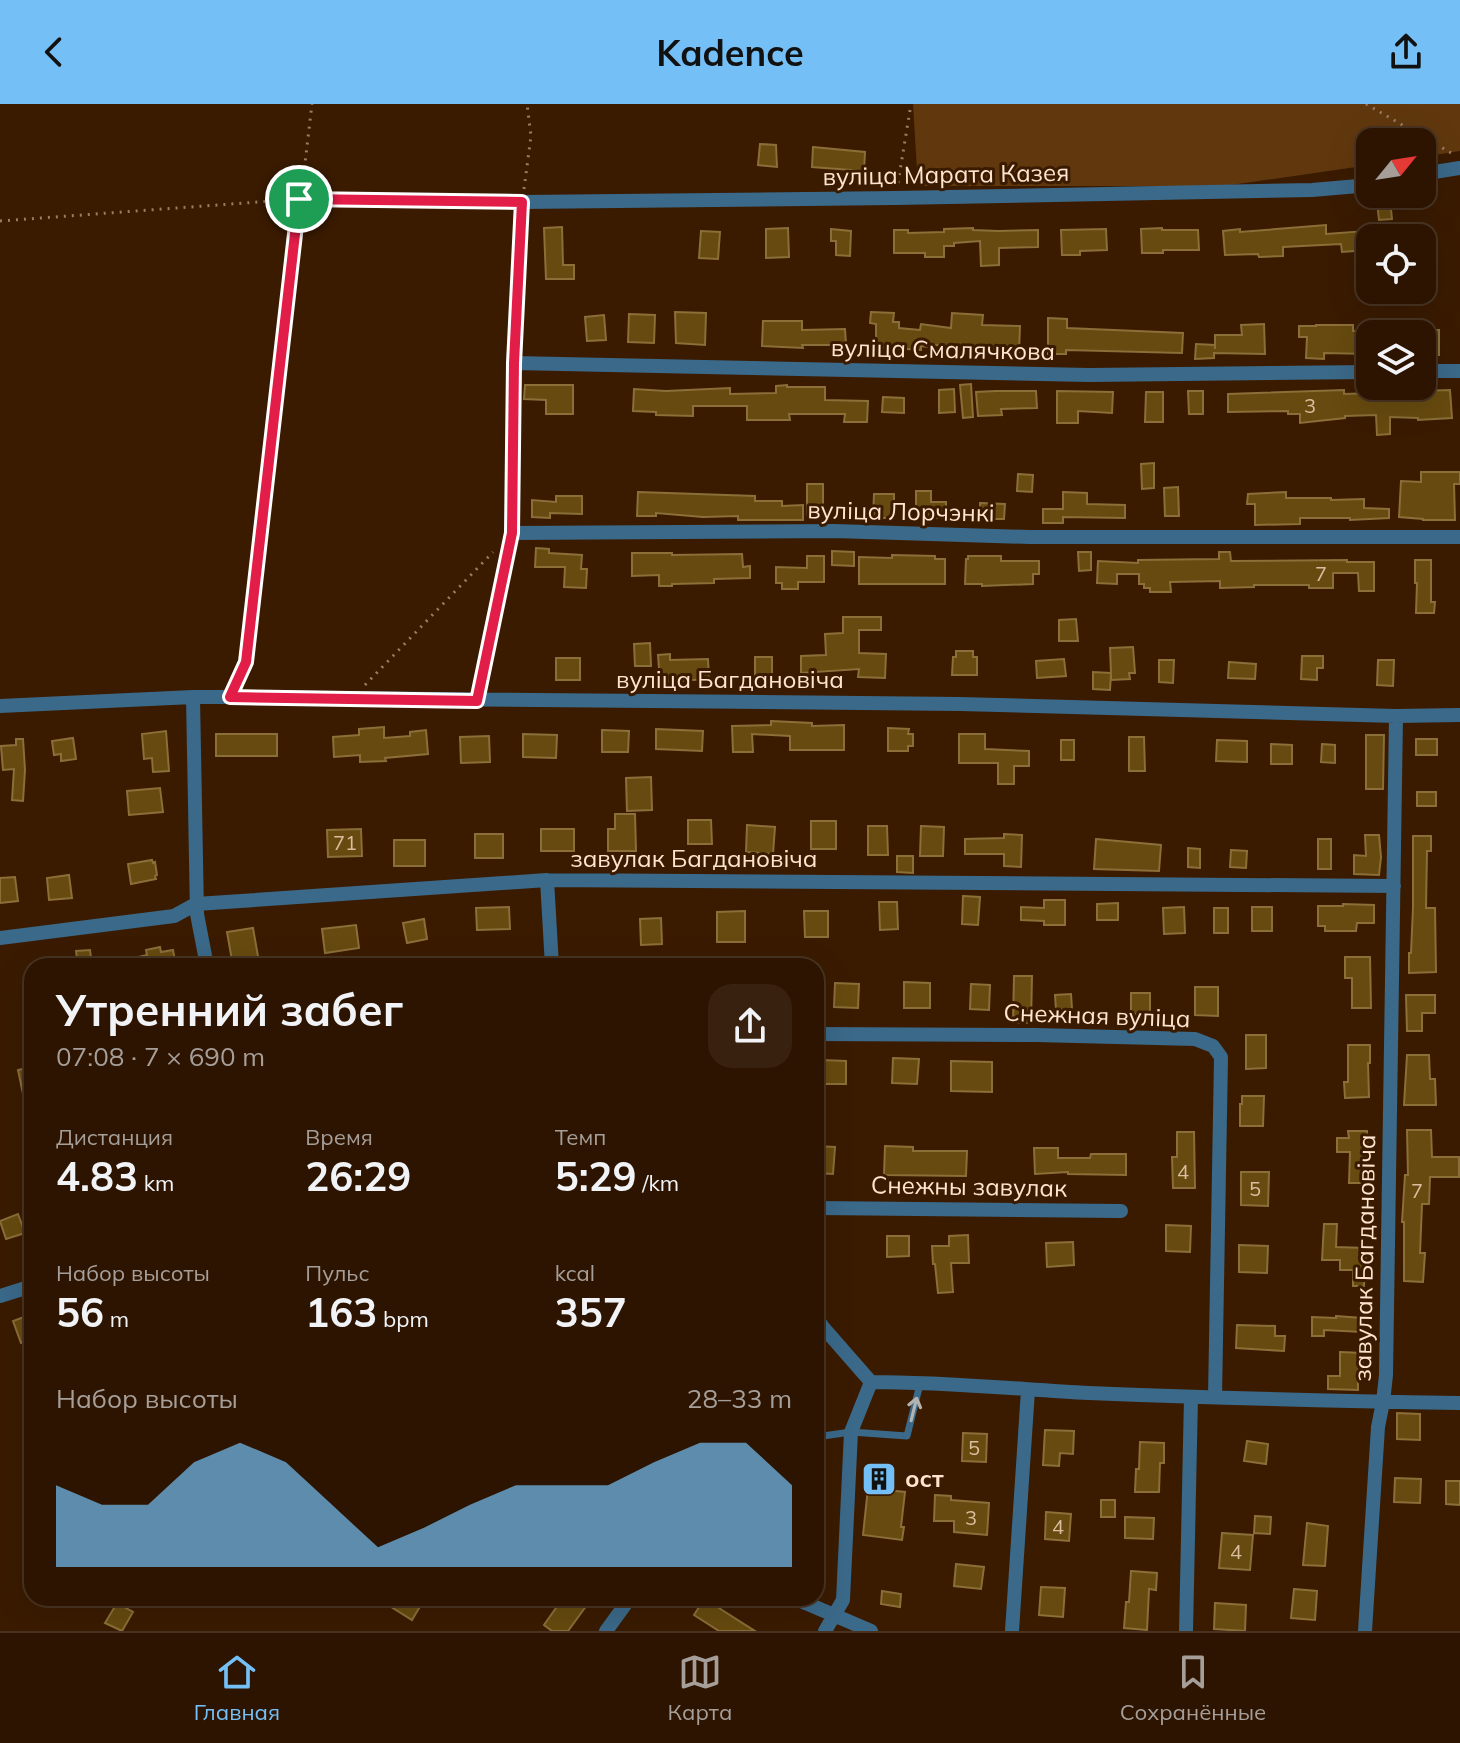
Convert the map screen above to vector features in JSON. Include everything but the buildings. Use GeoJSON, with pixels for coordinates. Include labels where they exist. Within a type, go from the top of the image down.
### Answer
{"type":"FeatureCollection","features":[{"type":"Feature","properties":{"kind":"street"},"geometry":{"type":"LineString","coordinates":[[1436,172],[1460,168]]}},
{"type":"Feature","properties":{"kind":"street","name":"вуліца Марата Казея"},"geometry":{"type":"LineString","coordinates":[[522,202],[895,198],[1312,190],[1356,186]]}},
{"type":"Feature","properties":{"kind":"street"},"geometry":{"type":"LineString","coordinates":[[477,701],[512,533],[514,363],[522,202]]}},
{"type":"Feature","properties":{"kind":"street","name":"вуліца Смалячкова"},"geometry":{"type":"LineString","coordinates":[[514,363],[1089,375],[1356,372]]}},
{"type":"Feature","properties":{"kind":"street"},"geometry":{"type":"LineString","coordinates":[[1436,371],[1460,371]]}},
{"type":"Feature","properties":{"kind":"street","name":"вуліца Лорчэнкі"},"geometry":{"type":"LineString","coordinates":[[512,533],[834,531],[1030,537],[1460,537]]}},
{"type":"Feature","properties":{"kind":"street"},"geometry":{"type":"LineString","coordinates":[[193,697],[196,904],[206,958]]}},
{"type":"Feature","properties":{"kind":"street","name":"вуліца Багдановіча"},"geometry":{"type":"LineString","coordinates":[[0,706],[230,697],[960,704],[1396,716],[1460,715]]}},
{"type":"Feature","properties":{"kind":"street","name":"завулак Багдановіча"},"geometry":{"type":"LineString","coordinates":[[1365,1631],[1388,1301],[1396,716]]}},
{"type":"Feature","properties":{"kind":"street"},"geometry":{"type":"LineString","coordinates":[[547,880],[552,958]]}},
{"type":"Feature","properties":{"kind":"street","name":"завулак Багдановіча"},"geometry":{"type":"LineString","coordinates":[[0,938],[174,916],[196,904],[547,880],[1394,886]]}},
{"type":"Feature","properties":{"kind":"street","name":"Снежная вуліца"},"geometry":{"type":"LineString","coordinates":[[824,1034],[1195,1039],[1213,1046],[1221,1057],[1215,1397]]}},
{"type":"Feature","properties":{"kind":"street","name":"Снежны завулак"},"geometry":{"type":"LineString","coordinates":[[824,1208],[1121,1211]]}},
{"type":"Feature","properties":{"kind":"street"},"geometry":{"type":"LineString","coordinates":[[0,1296],[24,1288]]}},
{"type":"Feature","properties":{"kind":"street"},"geometry":{"type":"LineString","coordinates":[[824,1328],[871,1382],[1191,1397],[1460,1403]]}},
{"type":"Feature","properties":{"kind":"street"},"geometry":{"type":"LineString","coordinates":[[825,1631],[840,1608],[845,1593],[851,1432],[871,1382]]}},
{"type":"Feature","properties":{"kind":"street"},"geometry":{"type":"LineString","coordinates":[[1012,1631],[1028,1390]]}},
{"type":"Feature","properties":{"kind":"street"},"geometry":{"type":"LineString","coordinates":[[1186,1631],[1191,1397]]}},
{"type":"Feature","properties":{"kind":"street"},"geometry":{"type":"LineString","coordinates":[[606,1631],[624,1606]]}},
{"type":"Feature","properties":{"kind":"street"},"geometry":{"type":"LineString","coordinates":[[814,1606],[871,1631]]}},
{"type":"Feature","properties":{"kind":"lane"},"geometry":{"type":"LineString","coordinates":[[824,1436],[851,1432],[907,1436],[920,1382]]}},
{"type":"Feature","properties":{"kind":"path"},"geometry":{"type":"LineString","coordinates":[[230,697],[246,662],[312,104]]}},
{"type":"Feature","properties":{"kind":"path"},"geometry":{"type":"LineString","coordinates":[[0,221],[299,199],[522,202],[531,136],[527,104]]}},
{"type":"Feature","properties":{"kind":"path"},"geometry":{"type":"LineString","coordinates":[[895,198],[911,104]]}},
{"type":"Feature","properties":{"kind":"path"},"geometry":{"type":"LineString","coordinates":[[1366,104],[1460,158]]}},
{"type":"Feature","properties":{"kind":"path"},"geometry":{"type":"LineString","coordinates":[[361,699],[363,686],[512,533]]}},
{"type":"Feature","properties":{"kind":"shaded area"},"geometry":{"type":"Polygon","coordinates":[[[913,104],[1460,104],[1460,151],[1436,155],[1436,128],[1356,128],[1356,167],[1224,186],[918,186],[913,104]]]}},
{"type":"Feature","properties":{"kind":"place","name":"ост"},"geometry":{"type":"Point","coordinates":[879,1479]}},
{"type":"Feature","properties":{"kind":"route"},"geometry":{"type":"LineString","coordinates":[[299,199],[522,202],[514,363],[512,533],[477,701],[230,697],[246,662],[299,199]]}}]}
